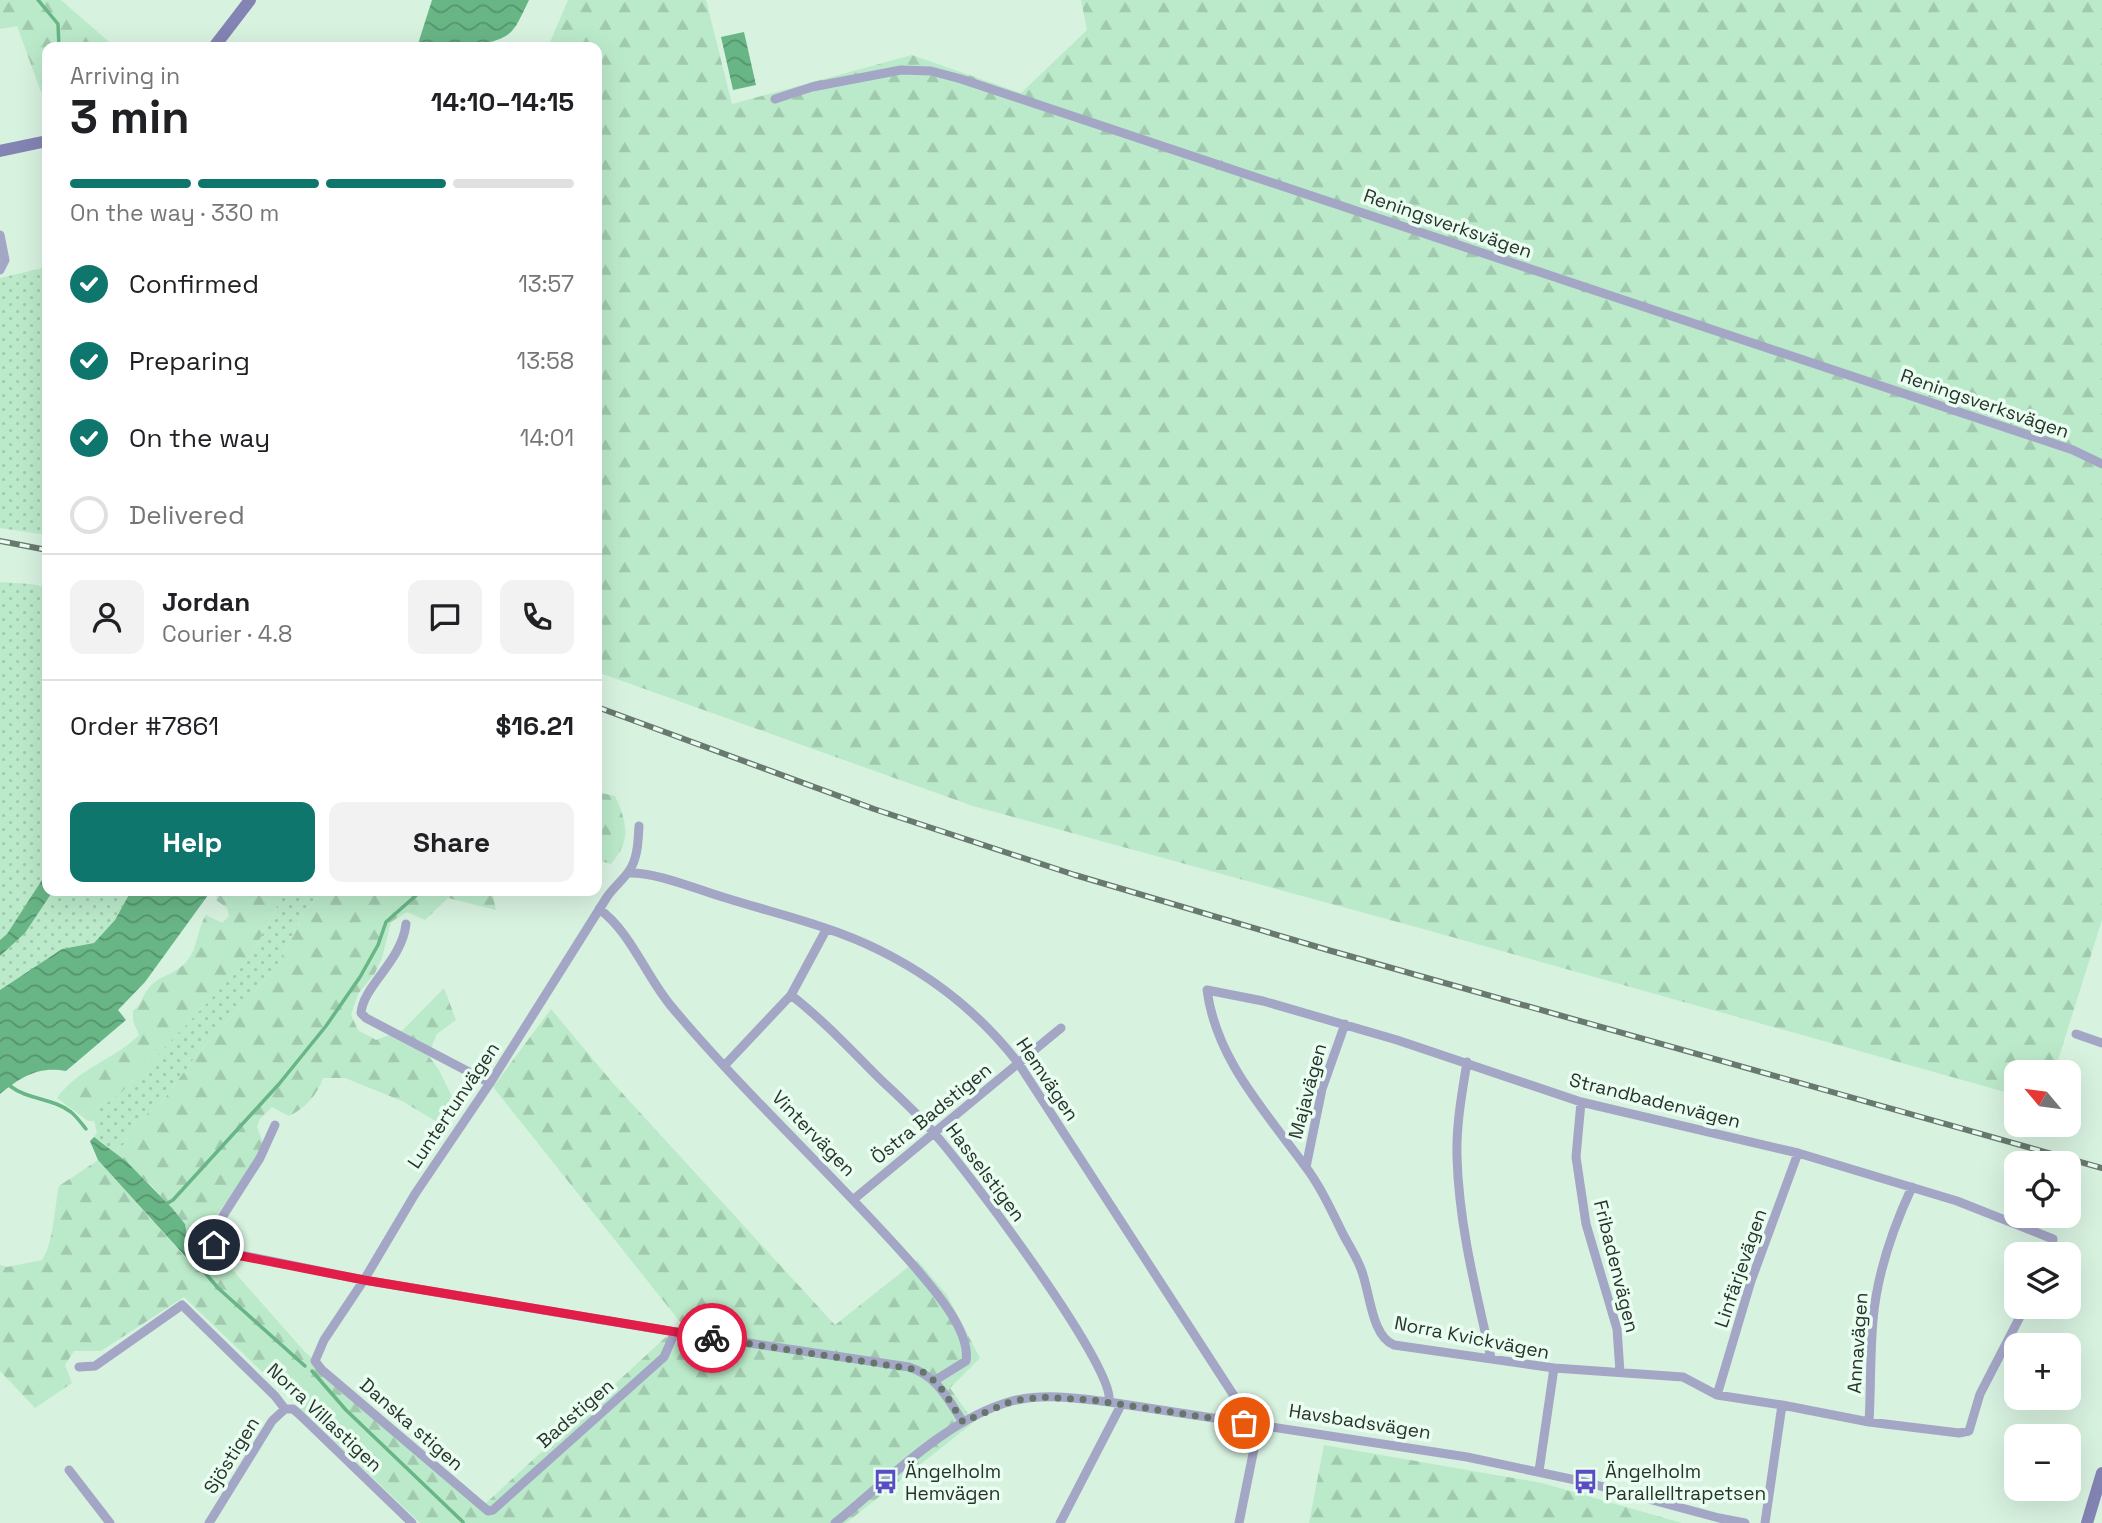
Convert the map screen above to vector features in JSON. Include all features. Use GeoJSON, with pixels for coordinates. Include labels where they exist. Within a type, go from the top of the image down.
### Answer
{"type":"FeatureCollection","features":[{"type":"Feature","properties":{"kind":"street"},"geometry":{"type":"LineString","coordinates":[[217,42],[245,2]]}},
{"type":"Feature","properties":{"kind":"street","name":"Reningsverksvägen"},"geometry":{"type":"LineString","coordinates":[[775,99],[812,88],[901,70],[931,71],[961,79],[2073,450],[2102,464]]}},
{"type":"Feature","properties":{"kind":"street"},"geometry":{"type":"LineString","coordinates":[[0,151],[42,142]]}},
{"type":"Feature","properties":{"kind":"street"},"geometry":{"type":"LineString","coordinates":[[0,235],[5,260],[1,269]]}},
{"type":"Feature","properties":{"kind":"street"},"geometry":{"type":"LineString","coordinates":[[628,873],[635,857],[639,826]]}},
{"type":"Feature","properties":{"kind":"street","name":"Luntertunvägen"},"geometry":{"type":"LineString","coordinates":[[316,1361],[324,1340],[364,1280],[415,1194],[490,1083],[599,909],[616,884],[628,873]]}},
{"type":"Feature","properties":{"kind":"street","name":"Hemvägen"},"geometry":{"type":"LineString","coordinates":[[628,873],[674,882],[877,949],[947,992],[991,1030],[1019,1063],[1238,1402],[1245,1416],[1244,1423]]}},
{"type":"Feature","properties":{"kind":"street","name":"Vintervägen"},"geometry":{"type":"LineString","coordinates":[[599,909],[610,916],[622,931],[648,976],[671,1006],[854,1199],[928,1282],[963,1335],[968,1350],[966,1361],[934,1381]]}},
{"type":"Feature","properties":{"kind":"street"},"geometry":{"type":"LineString","coordinates":[[406,924],[404,938],[391,963],[360,1011],[366,1018],[490,1083]]}},
{"type":"Feature","properties":{"kind":"street"},"geometry":{"type":"LineString","coordinates":[[725,1065],[791,995],[826,930]]}},
{"type":"Feature","properties":{"kind":"street","name":"Strandbadenvägen"},"geometry":{"type":"LineString","coordinates":[[1207,990],[1263,1001],[1345,1024],[1467,1062],[1581,1102],[1798,1153],[1957,1201],[2053,1239],[2053,1242]]}},
{"type":"Feature","properties":{"kind":"street","name":"Norra Kvickvägen"},"geometry":{"type":"LineString","coordinates":[[1207,990],[1215,1028],[1231,1061],[1267,1118],[1306,1167],[1326,1199],[1361,1269],[1379,1332],[1386,1342],[1554,1368],[1539,1471]]}},
{"type":"Feature","properties":{"kind":"street","name":"Hasselstigen"},"geometry":{"type":"LineString","coordinates":[[791,995],[934,1132],[1059,1300],[1084,1339],[1106,1382],[1111,1394],[1109,1402]]}},
{"type":"Feature","properties":{"kind":"street","name":"Majavägen"},"geometry":{"type":"LineString","coordinates":[[1306,1167],[1322,1089],[1345,1024]]}},
{"type":"Feature","properties":{"kind":"street","name":"Östra Badstigen"},"geometry":{"type":"LineString","coordinates":[[854,1199],[1062,1028]]}},
{"type":"Feature","properties":{"kind":"street"},"geometry":{"type":"LineString","coordinates":[[2076,1034],[2102,1043]]}},
{"type":"Feature","properties":{"kind":"street"},"geometry":{"type":"LineString","coordinates":[[1467,1062],[1459,1110],[1457,1158],[1466,1249],[1491,1357]]}},
{"type":"Feature","properties":{"kind":"street","name":"Fribadenvägen"},"geometry":{"type":"LineString","coordinates":[[1581,1102],[1576,1157],[1586,1224],[1618,1329],[1620,1372]]}},
{"type":"Feature","properties":{"kind":"street"},"geometry":{"type":"LineString","coordinates":[[275,1125],[260,1158],[212,1233],[212,1241],[221,1251],[364,1280],[676,1332],[909,1367],[927,1374],[942,1389],[963,1422]]}},
{"type":"Feature","properties":{"kind":"street","name":"Linfärjevägen"},"geometry":{"type":"LineString","coordinates":[[1717,1395],[1751,1281],[1798,1153]]}},
{"type":"Feature","properties":{"kind":"street","name":"Annavägen"},"geometry":{"type":"LineString","coordinates":[[1869,1422],[1873,1321],[1877,1292],[1892,1232],[1912,1187]]}},
{"type":"Feature","properties":{"kind":"street","name":"Norra Villastigen"},"geometry":{"type":"LineString","coordinates":[[79,1367],[95,1366],[182,1305],[285,1409],[293,1409],[299,1413],[412,1523]]}},
{"type":"Feature","properties":{"kind":"street"},"geometry":{"type":"LineString","coordinates":[[1554,1368],[1683,1377],[1717,1395],[1869,1422],[1959,1433],[1969,1431],[1980,1394],[2019,1319]]}},
{"type":"Feature","properties":{"kind":"street","name":"Badstigen"},"geometry":{"type":"LineString","coordinates":[[488,1511],[493,1510],[664,1357],[676,1332]]}},
{"type":"Feature","properties":{"kind":"street","name":"Danska stigen"},"geometry":{"type":"LineString","coordinates":[[316,1361],[321,1370],[488,1511]]}},
{"type":"Feature","properties":{"kind":"street","name":"Havsbadsvägen"},"geometry":{"type":"LineString","coordinates":[[835,1523],[925,1449],[963,1422],[1012,1401],[1041,1397],[1109,1402],[1467,1457],[1539,1471],[1745,1523]]}},
{"type":"Feature","properties":{"kind":"street"},"geometry":{"type":"LineString","coordinates":[[1060,1523],[1121,1405]]}},
{"type":"Feature","properties":{"kind":"street"},"geometry":{"type":"LineString","coordinates":[[1765,1523],[1782,1405]]}},
{"type":"Feature","properties":{"kind":"street","name":"Sjöstigen"},"geometry":{"type":"LineString","coordinates":[[209,1523],[272,1421],[285,1409]]}},
{"type":"Feature","properties":{"kind":"street"},"geometry":{"type":"LineString","coordinates":[[1239,1523],[1259,1424]]}},
{"type":"Feature","properties":{"kind":"street"},"geometry":{"type":"LineString","coordinates":[[69,1470],[110,1523]]}},
{"type":"Feature","properties":{"kind":"street"},"geometry":{"type":"LineString","coordinates":[[2087,1523],[2102,1474]]}},
{"type":"Feature","properties":{"kind":"green space"},"geometry":{"type":"Polygon","coordinates":[[[0,0],[61,0],[109,42],[42,42],[41,92],[17,26],[0,29],[0,0]]]}},
{"type":"Feature","properties":{"kind":"green space"},"geometry":{"type":"Polygon","coordinates":[[[568,0],[706,0],[732,104],[912,55],[1021,93],[1087,30],[1081,0],[2102,0],[2102,920],[2058,1060],[2004,1060],[2004,1092],[973,806],[602,674],[602,42],[550,42],[568,0]]]}},
{"type":"Feature","properties":{"kind":"green space"},"geometry":{"type":"Polygon","coordinates":[[[42,268],[42,534],[0,528],[0,278],[42,268]]]}},
{"type":"Feature","properties":{"kind":"green space"},"geometry":{"type":"Polygon","coordinates":[[[0,582],[42,587],[42,880],[7,934],[0,940],[0,582]]]}},
{"type":"Feature","properties":{"kind":"green space"},"geometry":{"type":"Polygon","coordinates":[[[602,793],[615,796],[625,823],[625,839],[611,864],[602,861],[602,793]]]}},
{"type":"Feature","properties":{"kind":"green space"},"geometry":{"type":"Polygon","coordinates":[[[50,896],[128,896],[115,920],[94,943],[62,949],[0,990],[0,956],[25,933],[50,896]]]}},
{"type":"Feature","properties":{"kind":"green space"},"geometry":{"type":"Polygon","coordinates":[[[217,896],[282,896],[246,962],[122,1092],[96,1107],[98,1113],[94,1121],[88,1121],[57,1098],[75,1079],[139,1035],[133,1021],[133,1011],[148,989],[183,966],[193,951],[206,915],[222,923],[229,916],[227,908],[216,900],[217,896]]]}},
{"type":"Feature","properties":{"kind":"green space"},"geometry":{"type":"Polygon","coordinates":[[[282,896],[317,896],[303,915],[275,969],[198,1053],[165,1098],[134,1126],[125,1144],[112,1151],[97,1140],[94,1137],[97,1132],[94,1121],[98,1113],[96,1107],[122,1092],[246,962],[282,896]]]}},
{"type":"Feature","properties":{"kind":"green space"},"geometry":{"type":"Polygon","coordinates":[[[317,896],[493,896],[496,910],[448,898],[425,920],[407,912],[391,922],[382,958],[375,973],[358,994],[351,1015],[358,1030],[376,1040],[403,1030],[444,988],[456,1020],[437,1034],[428,1055],[439,1070],[459,1111],[453,1119],[439,1123],[402,1101],[345,1078],[323,1078],[310,1100],[295,1113],[289,1116],[272,1107],[260,1119],[257,1127],[263,1143],[242,1182],[208,1226],[206,1240],[306,1353],[485,1504],[681,1323],[493,1087],[551,1009],[612,1082],[835,1325],[917,1260],[947,1295],[980,1358],[950,1388],[974,1422],[846,1523],[420,1523],[184,1297],[101,1351],[74,1351],[65,1365],[72,1383],[35,1408],[0,1371],[0,1265],[7,1267],[42,1260],[51,1235],[59,1186],[98,1160],[192,1265],[199,1259],[188,1241],[185,1224],[153,1187],[112,1151],[125,1144],[134,1126],[165,1098],[198,1053],[275,969],[303,915],[317,896]]]}},
{"type":"Feature","properties":{"kind":"green space"},"geometry":{"type":"Polygon","coordinates":[[[1324,1445],[1542,1483],[1682,1523],[1309,1523],[1324,1445]]]}},
{"type":"Feature","properties":{"kind":"water"},"geometry":{"type":"Polygon","coordinates":[[[432,0],[529,0],[515,27],[505,37],[488,42],[419,42],[432,0]]]}},
{"type":"Feature","properties":{"kind":"water"},"geometry":{"type":"Polygon","coordinates":[[[744,32],[756,85],[733,90],[721,37],[744,32]]]}},
{"type":"Feature","properties":{"kind":"water"},"geometry":{"type":"Polygon","coordinates":[[[42,880],[42,896],[50,896],[25,933],[0,956],[0,940],[7,934],[42,880]]]}},
{"type":"Feature","properties":{"kind":"water"},"geometry":{"type":"Polygon","coordinates":[[[128,896],[207,896],[145,982],[118,1010],[126,1020],[66,1071],[47,1070],[30,1074],[0,1094],[0,990],[62,949],[94,943],[115,920],[128,896]]]}},
{"type":"Feature","properties":{"kind":"water"},"geometry":{"type":"Polygon","coordinates":[[[94,1137],[127,1162],[185,1224],[188,1241],[199,1259],[197,1265],[193,1265],[98,1160],[90,1141],[94,1137]]]}},
{"type":"Feature","properties":{"kind":"waterway"},"geometry":{"type":"LineString","coordinates":[[38,0],[58,24],[59,42]]}},
{"type":"Feature","properties":{"kind":"waterway"},"geometry":{"type":"LineString","coordinates":[[166,1204],[173,1200],[279,1084],[326,1026],[360,977],[378,945],[386,922],[415,896]]}},
{"type":"Feature","properties":{"kind":"waterway"},"geometry":{"type":"LineString","coordinates":[[10,1086],[17,1091],[64,1107],[86,1129]]}},
{"type":"Feature","properties":{"kind":"waterway"},"geometry":{"type":"LineString","coordinates":[[195,1261],[218,1288],[305,1366]]}},
{"type":"Feature","properties":{"kind":"waterway"},"geometry":{"type":"LineString","coordinates":[[312,1371],[346,1410],[463,1522]]}},
{"type":"Feature","properties":{"kind":"railway"},"geometry":{"type":"LineString","coordinates":[[0,541],[42,549]]}},
{"type":"Feature","properties":{"kind":"railway"},"geometry":{"type":"LineString","coordinates":[[602,709],[874,809],[1075,875],[1328,950],[2102,1168]]}},
{"type":"Feature","properties":{"kind":"way so far"},"geometry":{"type":"LineString","coordinates":[[712,1338],[919,1370],[942,1389],[963,1422],[1012,1401],[1041,1397],[1092,1400],[1244,1423]]}},
{"type":"Feature","properties":{"kind":"place","name":"Ängelholm Hemvägen"},"geometry":{"type":"Point","coordinates":[885,1482]}},
{"type":"Feature","properties":{"kind":"place","name":"Ängelholm Parallelltrapetsen"},"geometry":{"type":"Point","coordinates":[1585,1482]}},
{"type":"Feature","properties":{"kind":"route"},"geometry":{"type":"LineString","coordinates":[[214,1245],[226,1253],[364,1280],[712,1338]]}}]}
